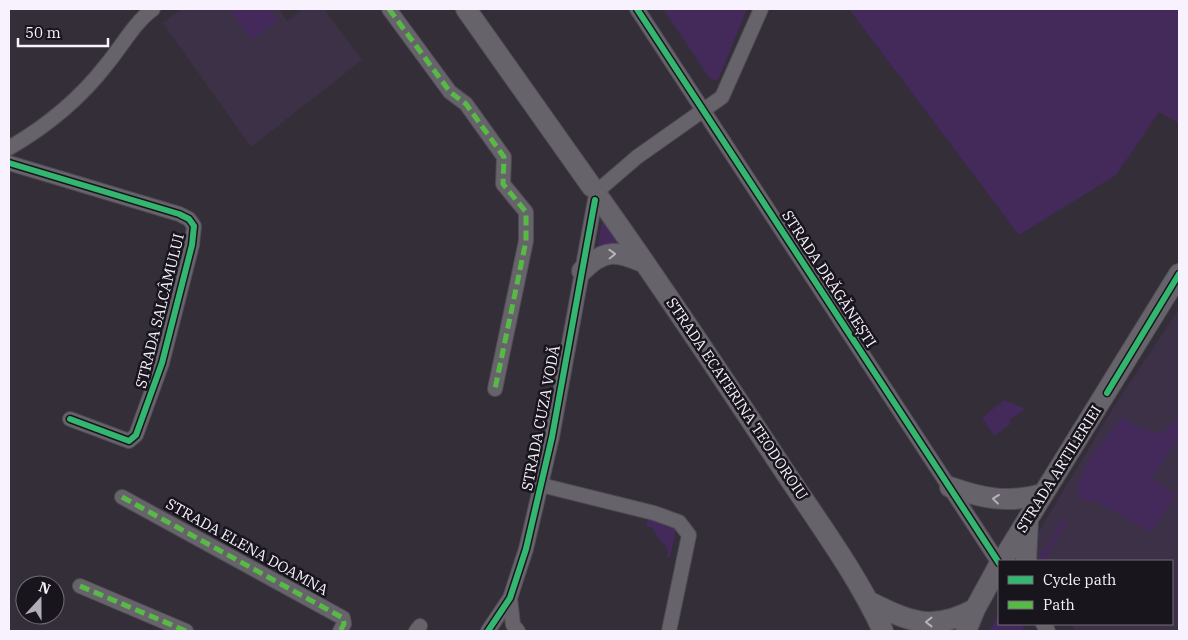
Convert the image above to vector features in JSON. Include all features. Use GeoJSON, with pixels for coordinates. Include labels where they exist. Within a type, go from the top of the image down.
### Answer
{"type":"FeatureCollection","features":[{"type":"Feature","properties":{"kind":"main road","name":"STRADA ECATERINA TEODOROIU"},"geometry":{"type":"LineString","coordinates":[[466,9],[645,263],[870,602],[883,631]]}},
{"type":"Feature","properties":{"kind":"main road"},"geometry":{"type":"LineString","coordinates":[[582,271],[592,261],[609,254],[627,255],[645,263]]}},
{"type":"Feature","properties":{"kind":"main road","name":"STRADA ARTILERIEI"},"geometry":{"type":"LineString","coordinates":[[1002,560],[1179,274]]}},
{"type":"Feature","properties":{"kind":"main road"},"geometry":{"type":"LineString","coordinates":[[950,487],[973,496],[1002,501],[1042,494]]}},
{"type":"Feature","properties":{"kind":"main road"},"geometry":{"type":"LineString","coordinates":[[1026,560],[1026,529],[1030,512]]}},
{"type":"Feature","properties":{"kind":"main road","name":"STRADA ARTILERIEI"},"geometry":{"type":"LineString","coordinates":[[966,631],[975,609],[998,567]]}},
{"type":"Feature","properties":{"kind":"main road","name":"STRADA ECATERINA TEODOROIU"},"geometry":{"type":"LineString","coordinates":[[870,602],[901,631]]}},
{"type":"Feature","properties":{"kind":"main road"},"geometry":{"type":"LineString","coordinates":[[870,602],[897,616],[928,624],[958,618],[975,609]]}},
{"type":"Feature","properties":{"kind":"main road"},"geometry":{"type":"LineString","coordinates":[[972,631],[975,609]]}},
{"type":"Feature","properties":{"kind":"main road","name":"STRADA ARTILERIEI"},"geometry":{"type":"LineString","coordinates":[[957,631],[975,609]]}},
{"type":"Feature","properties":{"kind":"street"},"geometry":{"type":"LineString","coordinates":[[9,148],[38,132],[76,100],[106,66],[132,30],[154,9]]}},
{"type":"Feature","properties":{"kind":"street"},"geometry":{"type":"LineString","coordinates":[[389,9],[450,92],[466,104],[504,157],[503,184],[526,212],[526,241],[495,389]]}},
{"type":"Feature","properties":{"kind":"street","name":"STRADA DRĂGĂNEȘTI"},"geometry":{"type":"LineString","coordinates":[[637,9],[998,560]]}},
{"type":"Feature","properties":{"kind":"street"},"geometry":{"type":"LineString","coordinates":[[597,194],[637,157],[722,97],[760,9]]}},
{"type":"Feature","properties":{"kind":"street","name":"STRADA SALCÂMULUI"},"geometry":{"type":"LineString","coordinates":[[9,163],[179,214],[188,219],[194,226],[192,244],[162,364],[136,435],[129,441],[70,419]]}},
{"type":"Feature","properties":{"kind":"street","name":"STRADA CUZA VODĂ"},"geometry":{"type":"LineString","coordinates":[[488,631],[510,598],[526,549],[552,437],[565,356],[597,194]]}},
{"type":"Feature","properties":{"kind":"street"},"geometry":{"type":"LineString","coordinates":[[541,485],[600,498],[679,522],[689,534],[668,631]]}},
{"type":"Feature","properties":{"kind":"street","name":"STRADA ELENA DOAMNA"},"geometry":{"type":"LineString","coordinates":[[122,497],[342,618],[344,624],[340,631]]}},
{"type":"Feature","properties":{"kind":"street"},"geometry":{"type":"LineString","coordinates":[[80,586],[186,631]]}},
{"type":"Feature","properties":{"kind":"street"},"geometry":{"type":"LineString","coordinates":[[510,598],[513,625],[518,631]]}},
{"type":"Feature","properties":{"kind":"shaded area"},"geometry":{"type":"Polygon","coordinates":[[[182,9],[279,9],[287,21],[302,9],[324,9],[362,60],[251,147],[163,23],[182,9]]]}},
{"type":"Feature","properties":{"kind":"shaded area"},"geometry":{"type":"Polygon","coordinates":[[[229,9],[269,9],[278,20],[252,40],[229,9]]]}},
{"type":"Feature","properties":{"kind":"shaded area"},"geometry":{"type":"Polygon","coordinates":[[[663,9],[747,9],[718,80],[710,79],[663,9]]]}},
{"type":"Feature","properties":{"kind":"shaded area"},"geometry":{"type":"Polygon","coordinates":[[[849,9],[1179,9],[1179,123],[1159,112],[1116,175],[1019,235],[849,9]]]}},
{"type":"Feature","properties":{"kind":"shaded area"},"geometry":{"type":"Polygon","coordinates":[[[604,215],[627,246],[595,255],[604,215]]]}},
{"type":"Feature","properties":{"kind":"shaded area"},"geometry":{"type":"Polygon","coordinates":[[[1179,309],[1179,631],[1076,631],[1071,625],[1173,625],[1173,560],[1022,560],[1117,402],[1179,309]]]}},
{"type":"Feature","properties":{"kind":"shaded area"},"geometry":{"type":"Polygon","coordinates":[[[1004,400],[1026,409],[1009,420],[1011,424],[994,436],[982,418],[1004,400]]]}},
{"type":"Feature","properties":{"kind":"shaded area"},"geometry":{"type":"Polygon","coordinates":[[[1122,417],[1138,427],[1161,434],[1179,418],[1179,437],[1152,479],[1175,495],[1152,533],[1094,500],[1089,503],[1078,496],[1078,486],[1087,465],[1122,417]]]}},
{"type":"Feature","properties":{"kind":"shaded area"},"geometry":{"type":"Polygon","coordinates":[[[648,517],[672,526],[676,530],[670,558],[667,557],[668,550],[664,543],[662,544],[652,528],[646,526],[648,517]]]}},
{"type":"Feature","properties":{"kind":"shaded area"},"geometry":{"type":"Polygon","coordinates":[[[1062,519],[1068,519],[1047,555],[1047,560],[1040,560],[1042,550],[1046,549],[1062,519]]]}},
{"type":"Feature","properties":{"kind":"shaded area"},"geometry":{"type":"Polygon","coordinates":[[[998,616],[998,625],[1021,625],[1027,631],[989,631],[998,616]]]}},
{"type":"Feature","properties":{"kind":"marked path"},"geometry":{"type":"LineString","coordinates":[[389,9],[450,92],[466,104],[504,157],[503,184],[526,212],[526,241],[495,389]]}},
{"type":"Feature","properties":{"kind":"marked path"},"geometry":{"type":"LineString","coordinates":[[122,497],[343,618],[344,624],[340,631]]}},
{"type":"Feature","properties":{"kind":"marked path"},"geometry":{"type":"LineString","coordinates":[[80,586],[186,631]]}},
{"type":"Feature","properties":{"kind":"cycle path"},"geometry":{"type":"LineString","coordinates":[[637,9],[998,561]]}},
{"type":"Feature","properties":{"kind":"cycle path"},"geometry":{"type":"LineString","coordinates":[[9,163],[179,214],[189,219],[194,226],[192,245],[162,363],[136,435],[129,441],[70,419]]}},
{"type":"Feature","properties":{"kind":"cycle path"},"geometry":{"type":"LineString","coordinates":[[488,631],[510,598],[526,549],[552,437],[595,200]]}},
{"type":"Feature","properties":{"kind":"cycle path"},"geometry":{"type":"LineString","coordinates":[[1107,393],[1179,274]]}}]}
